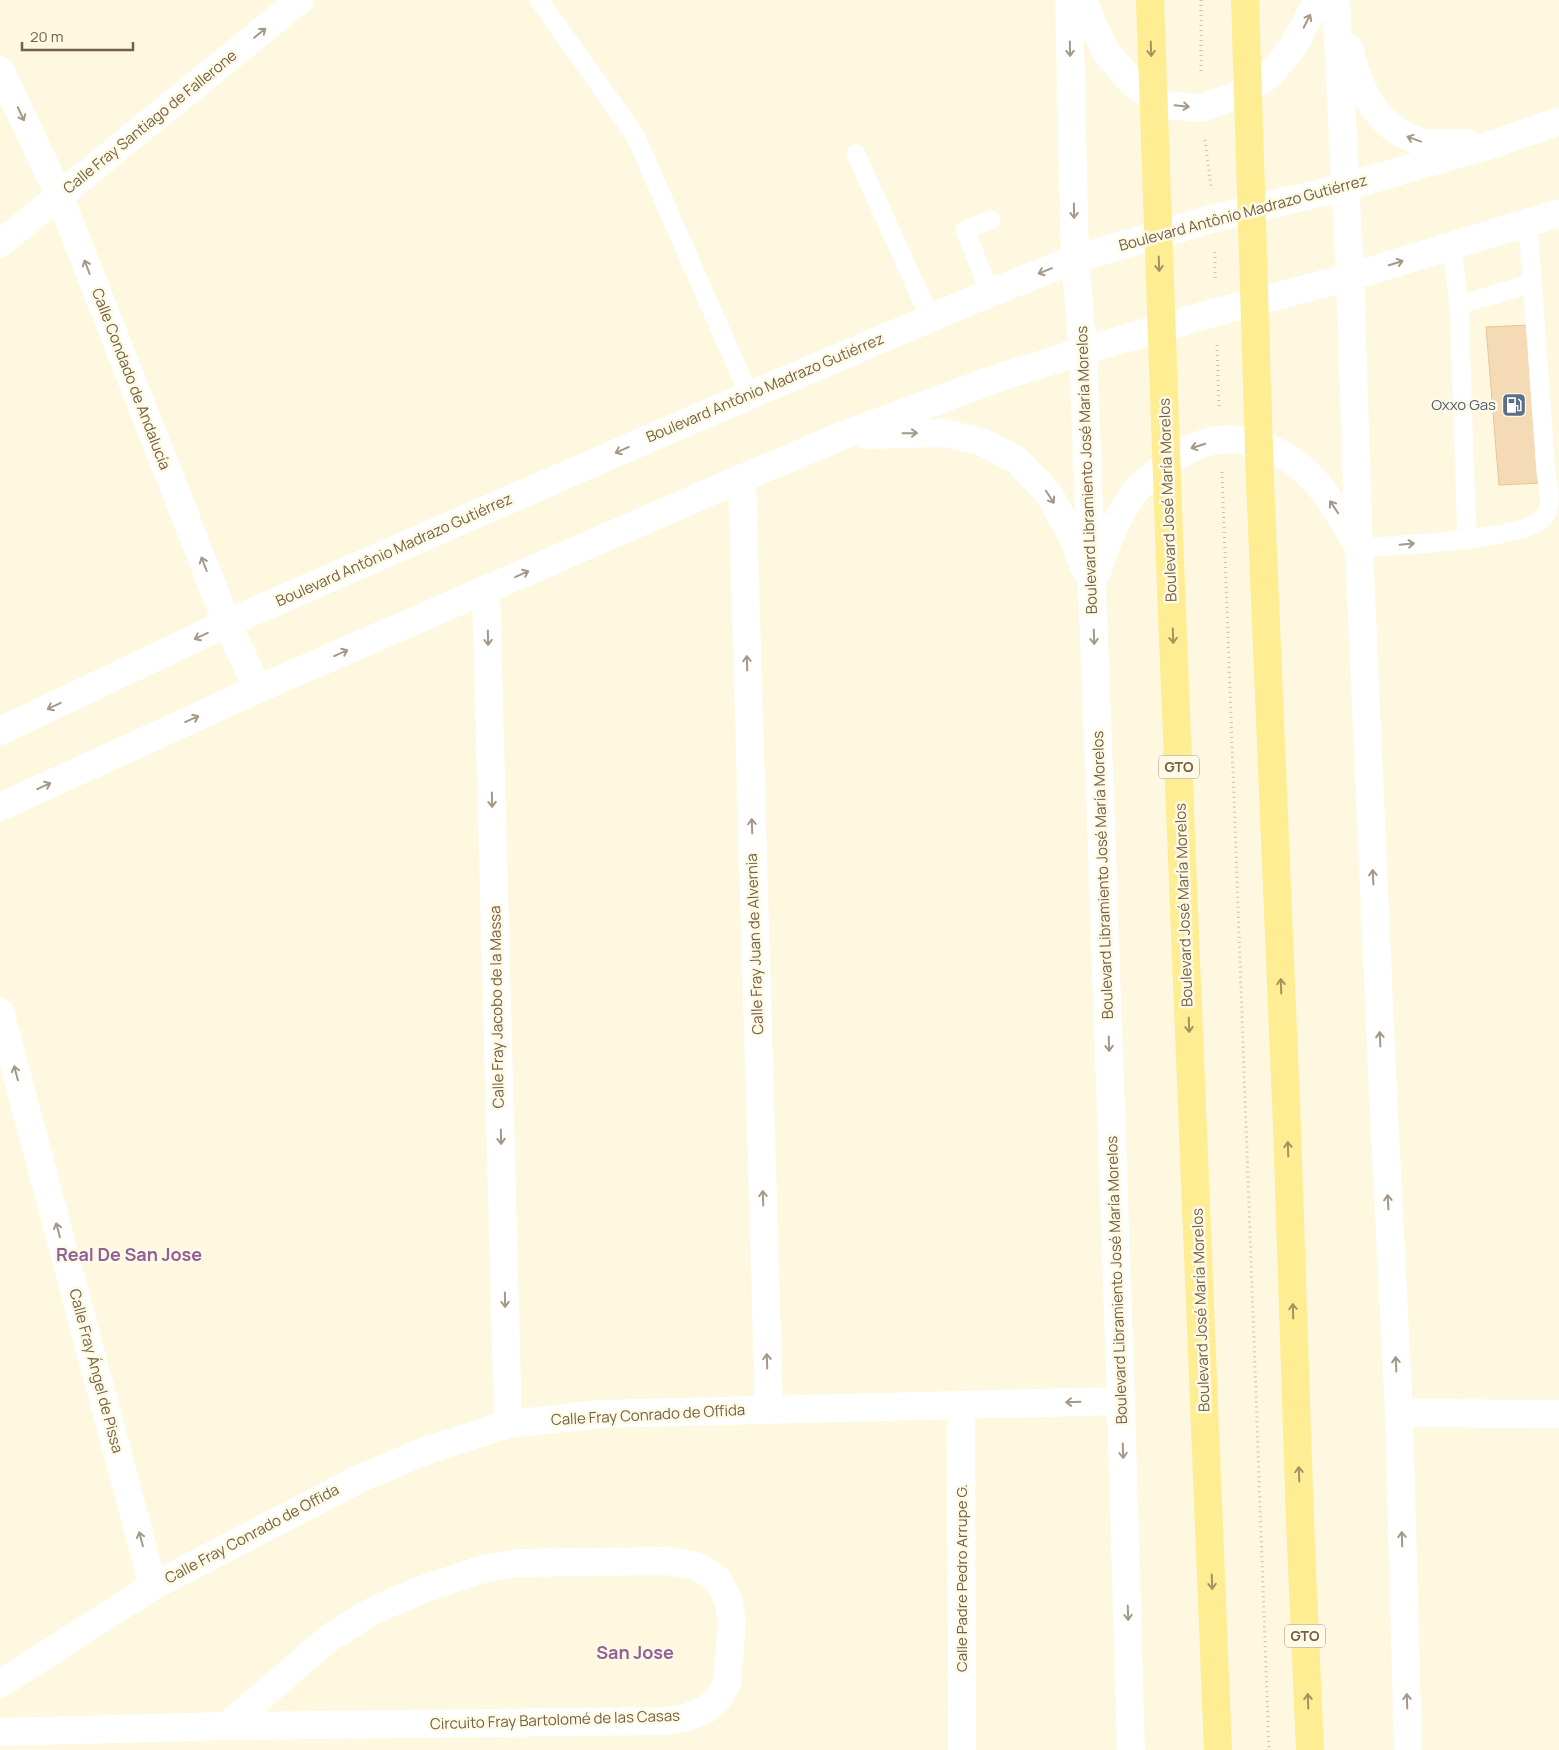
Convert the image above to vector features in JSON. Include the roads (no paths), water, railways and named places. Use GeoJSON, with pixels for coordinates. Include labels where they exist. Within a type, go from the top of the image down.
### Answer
{"type":"FeatureCollection","features":[{"type":"Feature","properties":{"kind":"main road","name":"Boulevard José María Morelos"},"geometry":{"type":"LineString","coordinates":[[1150,0],[1171,583],[1211,1533],[1218,1750]]}},
{"type":"Feature","properties":{"kind":"main road","name":"GTO"},"geometry":{"type":"LineString","coordinates":[[1245,0],[1260,481],[1287,1126],[1300,1522],[1310,1750]]}},
{"type":"Feature","properties":{"kind":"street","name":"Calle Fray Santiago de Fallerone"},"geometry":{"type":"LineString","coordinates":[[0,244],[300,0]]}},
{"type":"Feature","properties":{"kind":"street","name":"Boulevard Libramiento José María Morelos"},"geometry":{"type":"LineString","coordinates":[[1069,0],[1075,259],[1083,351],[1132,1750]]}},
{"type":"Feature","properties":{"kind":"street"},"geometry":{"type":"LineString","coordinates":[[1084,0],[1090,19],[1107,53],[1132,84],[1164,104],[1201,108],[1233,97],[1269,76],[1294,47],[1318,0]]}},
{"type":"Feature","properties":{"kind":"street"},"geometry":{"type":"LineString","coordinates":[[1336,0],[1350,278],[1359,548],[1382,1084],[1399,1413],[1408,1750]]}},
{"type":"Feature","properties":{"kind":"street"},"geometry":{"type":"LineString","coordinates":[[1340,0],[1351,57],[1360,87],[1378,115],[1398,133],[1424,142],[1498,143]]}},
{"type":"Feature","properties":{"kind":"street","name":"Calle Condado de Andalucía"},"geometry":{"type":"LineString","coordinates":[[0,70],[59,195],[227,624],[258,689]]}},
{"type":"Feature","properties":{"kind":"street","name":"Boulevard Antônio Madrazo Gutiérrez"},"geometry":{"type":"LineString","coordinates":[[0,732],[227,624],[749,395],[1075,259],[1215,218],[1345,187],[1498,143],[1559,121]]}},
{"type":"Feature","properties":{"kind":"street"},"geometry":{"type":"LineString","coordinates":[[0,807],[258,689],[844,435],[995,379],[1083,351],[1216,312],[1350,278],[1559,213]]}},
{"type":"Feature","properties":{"kind":"street"},"geometry":{"type":"LineString","coordinates":[[844,435],[946,433],[984,443],[1017,460],[1049,494],[1073,538],[1092,588]]}},
{"type":"Feature","properties":{"kind":"street"},"geometry":{"type":"LineString","coordinates":[[1092,588],[1107,541],[1135,492],[1162,467],[1189,449],[1221,438],[1255,442],[1289,458],[1318,484],[1359,548]]}},
{"type":"Feature","properties":{"kind":"street","name":"Calle Fray Juan de Alvernia"},"geometry":{"type":"LineString","coordinates":[[742,478],[769,1409]]}},
{"type":"Feature","properties":{"kind":"street","name":"Calle Fray Jacobo de la Massa"},"geometry":{"type":"LineString","coordinates":[[486,589],[508,1424]]}},
{"type":"Feature","properties":{"kind":"street","name":"Calle Fray Ángel de Pissa"},"geometry":{"type":"LineString","coordinates":[[0,1012],[153,1586]]}},
{"type":"Feature","properties":{"kind":"street","name":"Calle Fray Conrado de Offida"},"geometry":{"type":"LineString","coordinates":[[0,1684],[153,1586],[363,1476],[428,1450],[508,1424],[601,1414],[1121,1401]]}},
{"type":"Feature","properties":{"kind":"street","name":"Calle Padre Pedro Arrupe G."},"geometry":{"type":"LineString","coordinates":[[961,1406],[962,1750]]}},
{"type":"Feature","properties":{"kind":"street"},"geometry":{"type":"LineString","coordinates":[[1399,1413],[1559,1414]]}},
{"type":"Feature","properties":{"kind":"street","name":"Circuito Fray Bartolomé de las Casas"},"geometry":{"type":"LineString","coordinates":[[0,1732],[227,1726],[666,1720],[685,1718],[705,1710],[717,1700],[727,1684],[732,1622],[729,1602],[718,1580],[697,1566],[668,1561],[517,1563],[480,1570],[429,1587],[376,1609],[329,1638],[227,1726]]}},
{"type":"Feature","properties":{"kind":"lane"},"geometry":{"type":"LineString","coordinates":[[539,0],[634,135],[749,395]]}},
{"type":"Feature","properties":{"kind":"lane"},"geometry":{"type":"LineString","coordinates":[[856,154],[930,318]]}},
{"type":"Feature","properties":{"kind":"lane"},"geometry":{"type":"LineString","coordinates":[[990,293],[965,230],[991,220]]}},
{"type":"Feature","properties":{"kind":"lane"},"geometry":{"type":"LineString","coordinates":[[1359,548],[1467,539],[1513,532],[1532,526],[1544,518],[1548,507],[1552,471],[1532,283],[1528,224]]}},
{"type":"Feature","properties":{"kind":"lane"},"geometry":{"type":"LineString","coordinates":[[1452,247],[1459,305],[1467,539]]}},
{"type":"Feature","properties":{"kind":"lane"},"geometry":{"type":"LineString","coordinates":[[1459,305],[1532,283]]}},
{"type":"Feature","properties":{"kind":"place","name":"Oxxo Gas"},"geometry":{"type":"Point","coordinates":[1514,405]}},
{"type":"Feature","properties":{"kind":"district","name":"Real De San Jose"},"geometry":{"type":"Point","coordinates":[129,1255]}},
{"type":"Feature","properties":{"kind":"district","name":"San Jose"},"geometry":{"type":"Point","coordinates":[635,1653]}}]}
